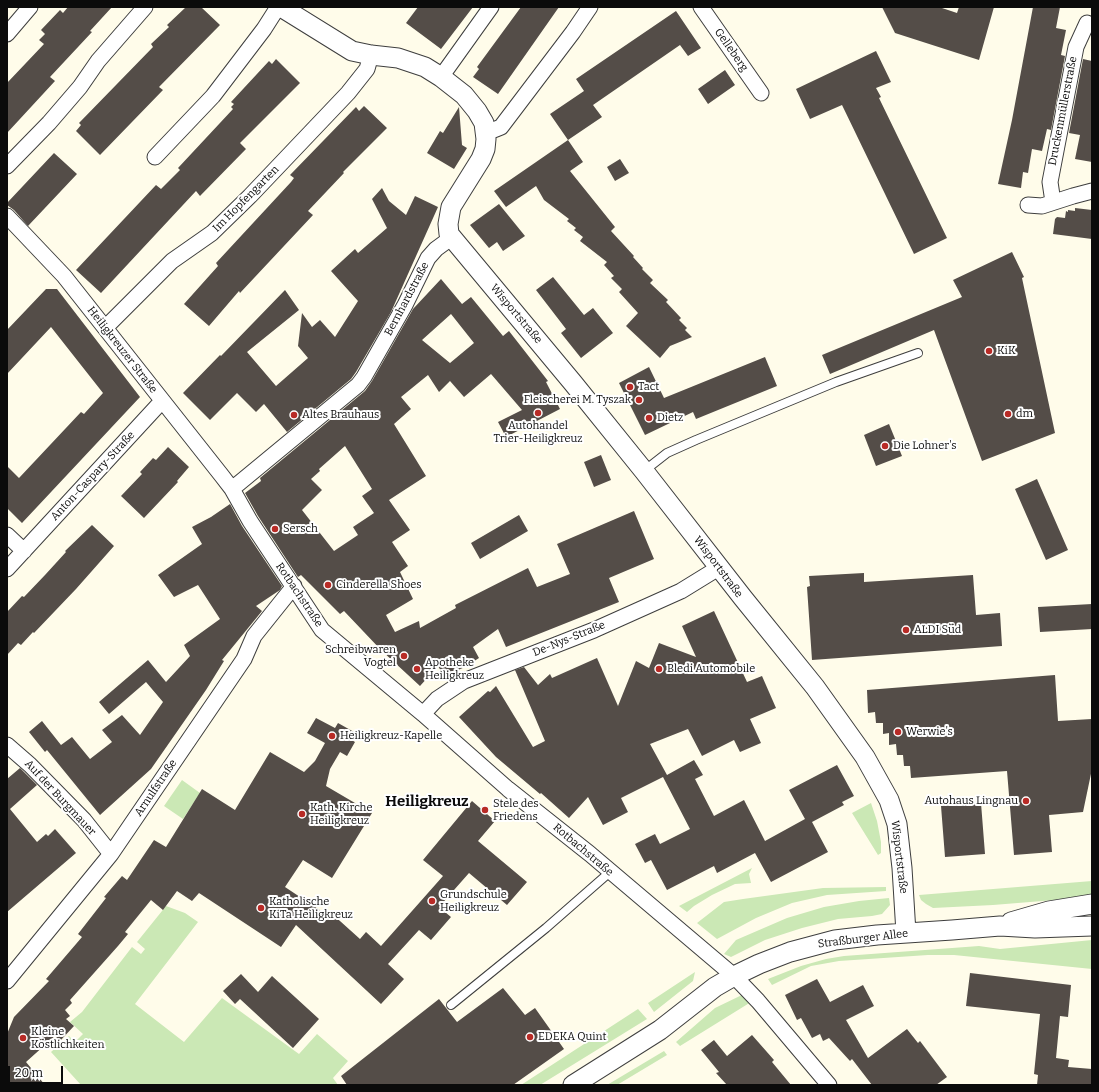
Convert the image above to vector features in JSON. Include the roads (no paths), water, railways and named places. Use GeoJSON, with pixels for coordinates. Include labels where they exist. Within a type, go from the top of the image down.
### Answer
{"type":"FeatureCollection","features":[{"type":"Feature","properties":{"kind":"street"},"geometry":{"type":"LineString","coordinates":[[7,34],[30,7]]}},
{"type":"Feature","properties":{"kind":"street"},"geometry":{"type":"LineString","coordinates":[[7,166],[49,123],[80,87],[98,61],[145,7]]}},
{"type":"Feature","properties":{"kind":"street"},"geometry":{"type":"LineString","coordinates":[[154,157],[214,96],[280,7],[352,51],[371,56],[398,58],[425,67],[441,77],[474,105],[484,123],[486,133],[485,149],[481,159],[455,200],[450,211],[447,230],[451,238]]}},
{"type":"Feature","properties":{"kind":"street"},"geometry":{"type":"LineString","coordinates":[[441,77],[491,7]]}},
{"type":"Feature","properties":{"kind":"street"},"geometry":{"type":"LineString","coordinates":[[486,133],[501,127],[573,32],[590,7]]}},
{"type":"Feature","properties":{"kind":"street","name":"Gelleberg"},"geometry":{"type":"LineString","coordinates":[[701,7],[761,93]]}},
{"type":"Feature","properties":{"kind":"street","name":"Druckenmüllerstraße"},"geometry":{"type":"LineString","coordinates":[[1053,202],[1050,182],[1076,48],[1087,23]]}},
{"type":"Feature","properties":{"kind":"street","name":"Im Hopfengarten"},"geometry":{"type":"LineString","coordinates":[[105,328],[172,261],[212,233],[250,196],[348,93],[367,69],[371,56]]}},
{"type":"Feature","properties":{"kind":"street"},"geometry":{"type":"LineString","coordinates":[[1028,205],[1042,206],[1092,191]]}},
{"type":"Feature","properties":{"kind":"street","name":"Heiligkreuzer Straße"},"geometry":{"type":"LineString","coordinates":[[7,216],[64,276],[232,489]]}},
{"type":"Feature","properties":{"kind":"street","name":"Wisportstraße"},"geometry":{"type":"LineString","coordinates":[[451,238],[573,383],[644,471],[743,598],[815,687],[866,757],[889,800],[896,824],[901,855],[906,933]]}},
{"type":"Feature","properties":{"kind":"street","name":"Bernhardstraße"},"geometry":{"type":"LineString","coordinates":[[232,489],[358,385],[405,306],[428,258],[451,238]]}},
{"type":"Feature","properties":{"kind":"street","name":"Anton-Caspary-Straße"},"geometry":{"type":"LineString","coordinates":[[7,569],[162,401]]}},
{"type":"Feature","properties":{"kind":"street","name":"Rotbachstraße"},"geometry":{"type":"LineString","coordinates":[[232,489],[250,520],[322,630],[423,714],[508,789],[590,854],[734,976],[758,1001],[830,1085]]}},
{"type":"Feature","properties":{"kind":"street"},"geometry":{"type":"LineString","coordinates":[[7,535],[24,551]]}},
{"type":"Feature","properties":{"kind":"street","name":"De-Nys-Straße"},"geometry":{"type":"LineString","coordinates":[[423,714],[437,699],[464,681],[594,630],[681,591],[720,567]]}},
{"type":"Feature","properties":{"kind":"street","name":"Arnulfstraße"},"geometry":{"type":"LineString","coordinates":[[7,981],[111,854],[244,659],[254,636],[294,586]]}},
{"type":"Feature","properties":{"kind":"street","name":"Auf der Burgmauer"},"geometry":{"type":"LineString","coordinates":[[7,745],[30,765],[84,820],[111,854]]}},
{"type":"Feature","properties":{"kind":"street","name":"Straßburger Allee"},"geometry":{"type":"LineString","coordinates":[[1000,926],[1032,915],[1092,904]]}},
{"type":"Feature","properties":{"kind":"street","name":"Straßburger Allee"},"geometry":{"type":"LineString","coordinates":[[573,1085],[660,1030],[716,987],[734,976],[774,957],[818,944],[858,937],[1000,926],[1035,928],[1092,926]]}},
{"type":"Feature","properties":{"kind":"lane"},"geometry":{"type":"LineString","coordinates":[[644,471],[667,454],[696,440],[836,382],[918,353]]}},
{"type":"Feature","properties":{"kind":"lane"},"geometry":{"type":"LineString","coordinates":[[451,1005],[546,928],[610,872]]}},
{"type":"Feature","properties":{"kind":"place","name":"KiK"},"geometry":{"type":"Point","coordinates":[989,351]}},
{"type":"Feature","properties":{"kind":"place","name":"Tact"},"geometry":{"type":"Point","coordinates":[630,387]}},
{"type":"Feature","properties":{"kind":"place","name":"Fleischerei M. Tyszak"},"geometry":{"type":"Point","coordinates":[639,400]}},
{"type":"Feature","properties":{"kind":"place","name":"Autohandel Trier-Heiligkreuz"},"geometry":{"type":"Point","coordinates":[538,413]}},
{"type":"Feature","properties":{"kind":"place","name":"dm"},"geometry":{"type":"Point","coordinates":[1008,414]}},
{"type":"Feature","properties":{"kind":"place","name":"Altes Brauhaus"},"geometry":{"type":"Point","coordinates":[294,415]}},
{"type":"Feature","properties":{"kind":"place","name":"Dietz"},"geometry":{"type":"Point","coordinates":[649,418]}},
{"type":"Feature","properties":{"kind":"place","name":"Die Lohner's"},"geometry":{"type":"Point","coordinates":[885,446]}},
{"type":"Feature","properties":{"kind":"place","name":"Sersch"},"geometry":{"type":"Point","coordinates":[275,529]}},
{"type":"Feature","properties":{"kind":"place","name":"Cinderella Shoes"},"geometry":{"type":"Point","coordinates":[328,585]}},
{"type":"Feature","properties":{"kind":"place","name":"ALDI Süd"},"geometry":{"type":"Point","coordinates":[906,630]}},
{"type":"Feature","properties":{"kind":"place","name":"Schreibwaren Vogtel"},"geometry":{"type":"Point","coordinates":[404,656]}},
{"type":"Feature","properties":{"kind":"place","name":"Apotheke Heiligkreuz"},"geometry":{"type":"Point","coordinates":[417,669]}},
{"type":"Feature","properties":{"kind":"place","name":"Bledi Automobile"},"geometry":{"type":"Point","coordinates":[659,669]}},
{"type":"Feature","properties":{"kind":"place","name":"Werwie's"},"geometry":{"type":"Point","coordinates":[898,732]}},
{"type":"Feature","properties":{"kind":"place","name":"Heiligkreuz-Kapelle"},"geometry":{"type":"Point","coordinates":[332,736]}},
{"type":"Feature","properties":{"kind":"place","name":"Autohaus Lingnau"},"geometry":{"type":"Point","coordinates":[1026,801]}},
{"type":"Feature","properties":{"kind":"place","name":"Stele des Friedens"},"geometry":{"type":"Point","coordinates":[485,810]}},
{"type":"Feature","properties":{"kind":"place","name":"Kath. Kirche Heiligkreuz"},"geometry":{"type":"Point","coordinates":[302,814]}},
{"type":"Feature","properties":{"kind":"place","name":"Grundschule Heiligkreuz"},"geometry":{"type":"Point","coordinates":[432,901]}},
{"type":"Feature","properties":{"kind":"place","name":"Katholische KiTa Heiligkreuz"},"geometry":{"type":"Point","coordinates":[261,908]}},
{"type":"Feature","properties":{"kind":"place","name":"EDEKA Quint"},"geometry":{"type":"Point","coordinates":[530,1037]}},
{"type":"Feature","properties":{"kind":"place","name":"Kleine Köstlichkeiten"},"geometry":{"type":"Point","coordinates":[23,1038]}},
{"type":"Feature","properties":{"kind":"district","name":"Heiligkreuz"},"geometry":{"type":"Point","coordinates":[427,802]}}]}
